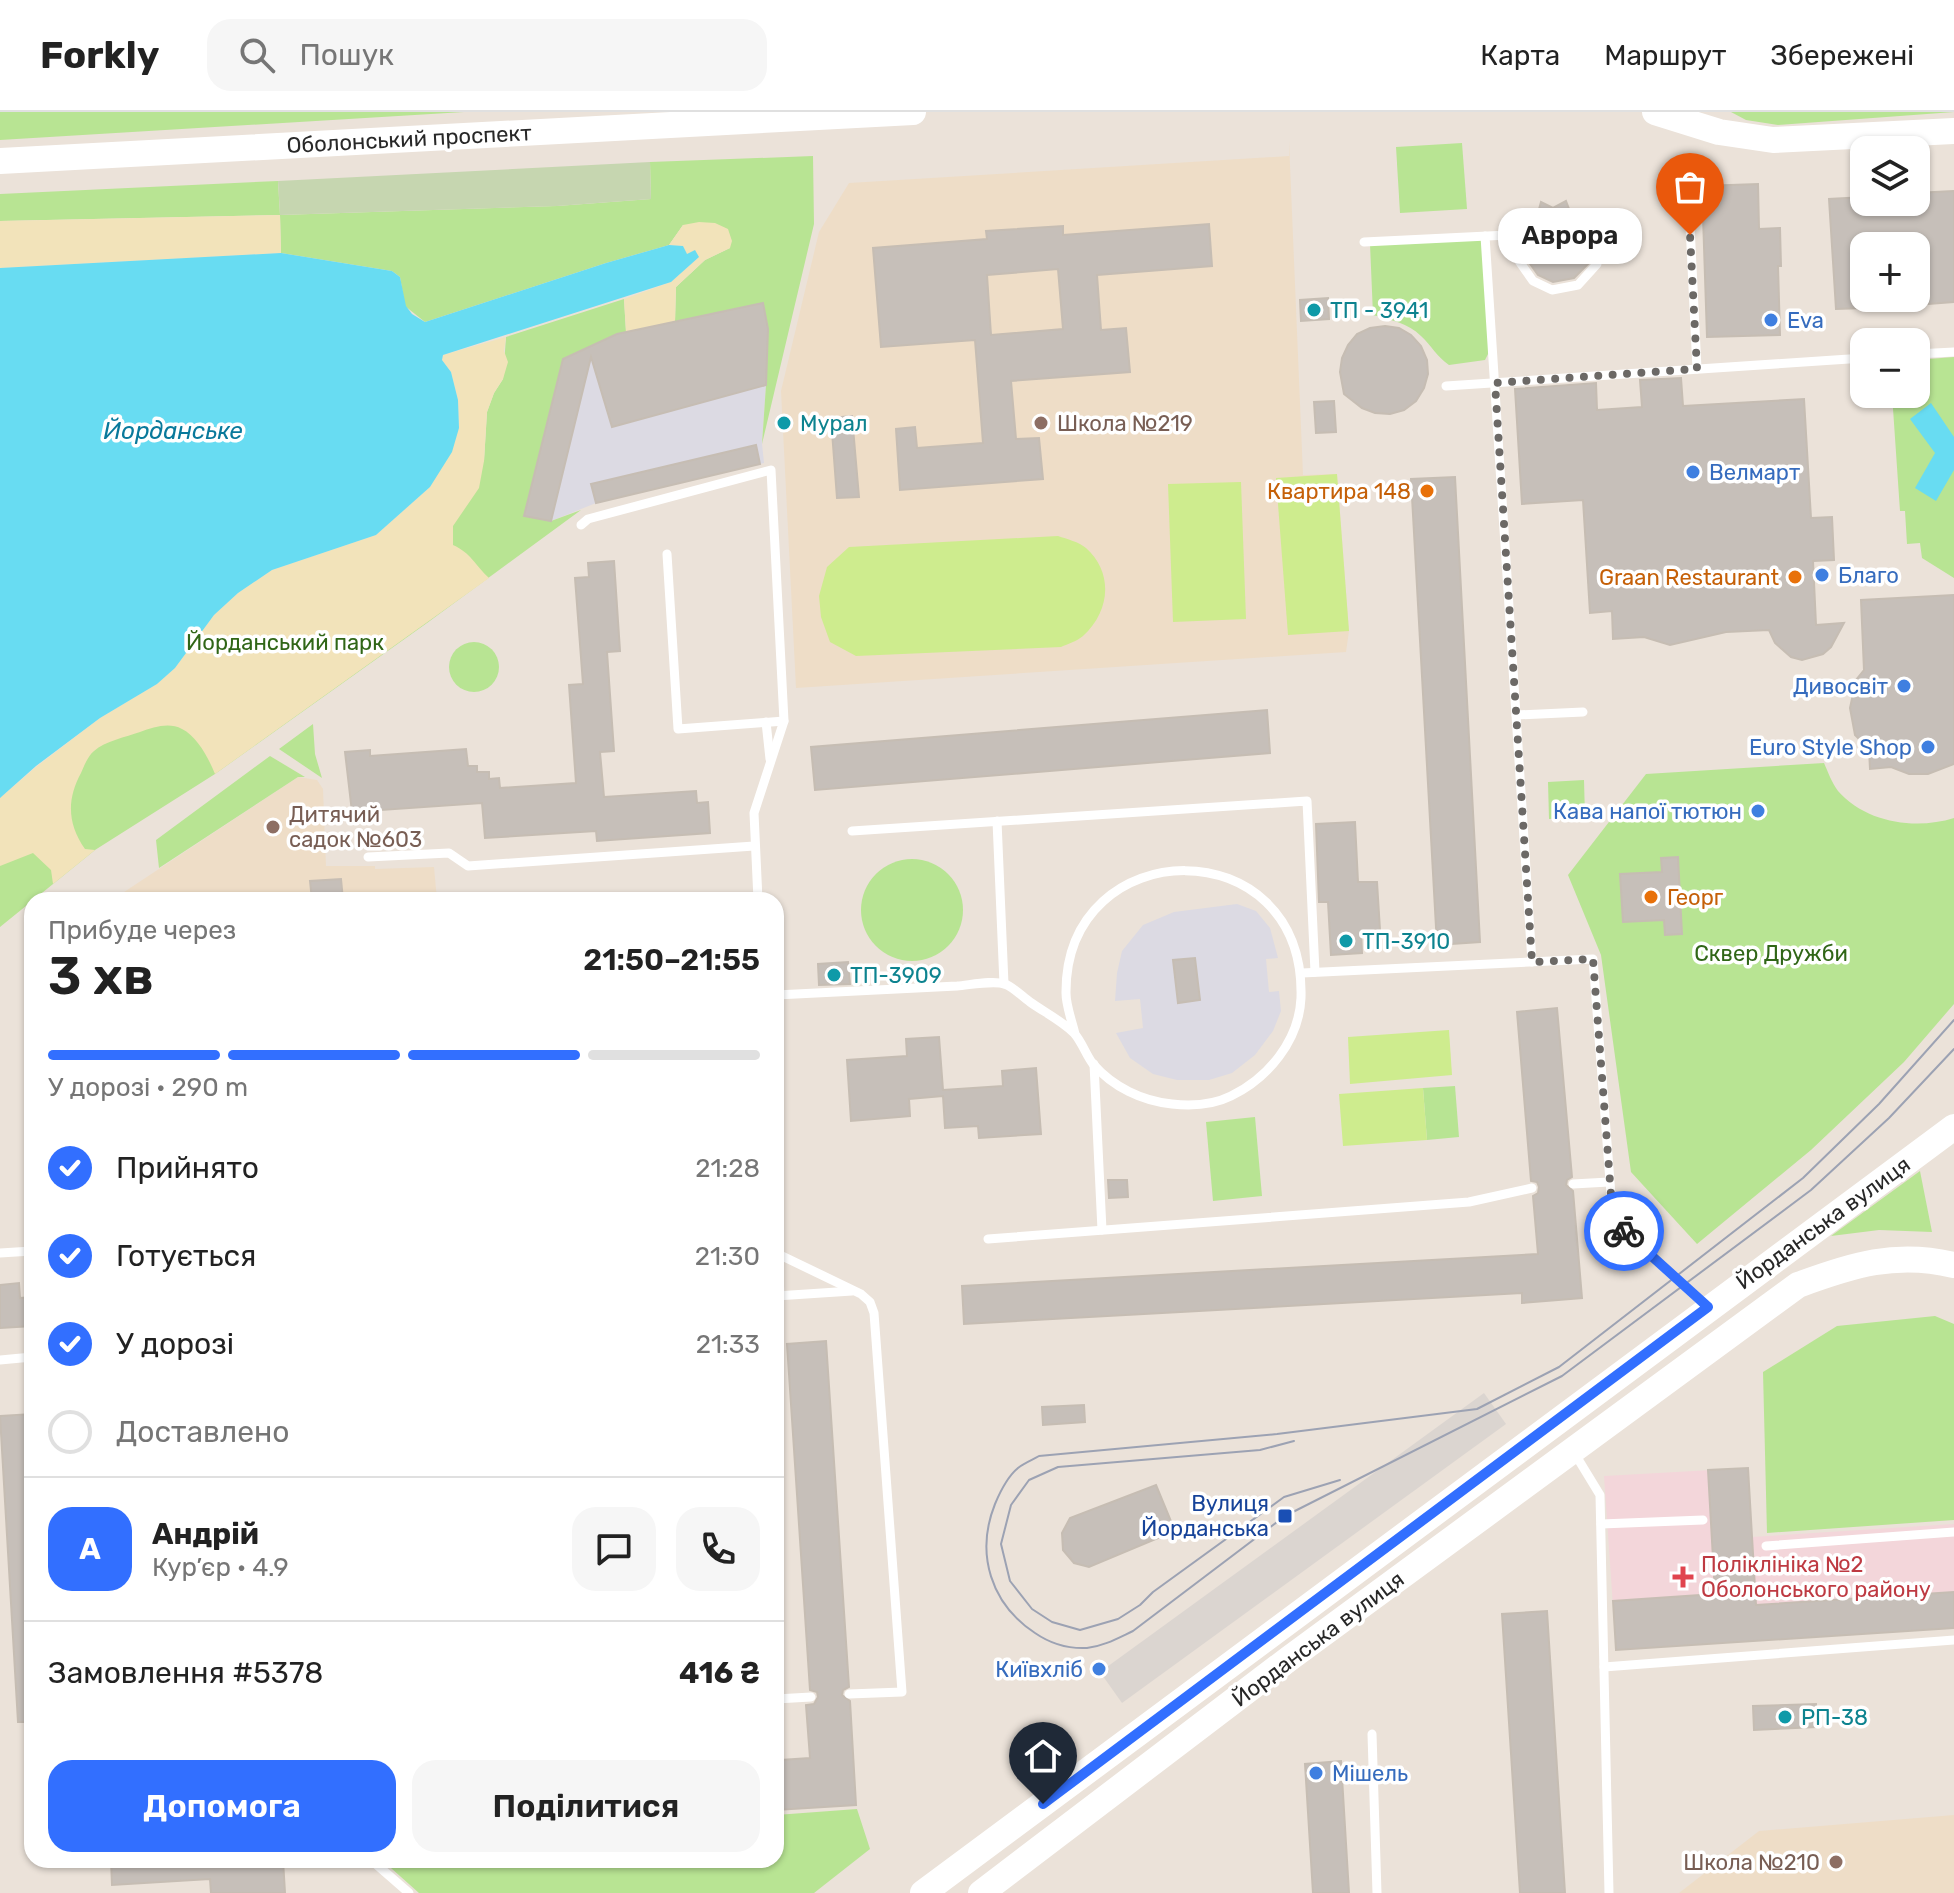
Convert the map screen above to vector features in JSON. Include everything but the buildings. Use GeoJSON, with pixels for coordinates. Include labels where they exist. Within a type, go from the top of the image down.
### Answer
{"type":"FeatureCollection","features":[{"type":"Feature","properties":{"kind":"main road","name":"Оболонський проспект"},"geometry":{"type":"LineString","coordinates":[[0,161],[913,112]]}},
{"type":"Feature","properties":{"kind":"main road"},"geometry":{"type":"LineString","coordinates":[[1655,112],[1719,132],[1773,140],[1954,131]]}},
{"type":"Feature","properties":{"kind":"main road"},"geometry":{"type":"LineString","coordinates":[[1707,112],[1737,128],[1773,140]]}},
{"type":"Feature","properties":{"kind":"main road","name":"Йорданська вулиця"},"geometry":{"type":"LineString","coordinates":[[923,1893],[1954,1127]]}},
{"type":"Feature","properties":{"kind":"main road","name":"Йорданська вулиця"},"geometry":{"type":"LineString","coordinates":[[981,1893],[1290,1658],[1798,1285],[1847,1267],[1895,1258],[1934,1260],[1954,1265]]}},
{"type":"Feature","properties":{"kind":"lane"},"geometry":{"type":"LineString","coordinates":[[1689,205],[1697,369]]}},
{"type":"Feature","properties":{"kind":"lane"},"geometry":{"type":"LineString","coordinates":[[1364,242],[1508,235],[1514,254],[1533,281],[1552,290],[1578,285],[1597,264]]}},
{"type":"Feature","properties":{"kind":"lane"},"geometry":{"type":"LineString","coordinates":[[1485,236],[1532,962]]}},
{"type":"Feature","properties":{"kind":"lane"},"geometry":{"type":"LineString","coordinates":[[1930,353],[1954,352]]}},
{"type":"Feature","properties":{"kind":"lane"},"geometry":{"type":"LineString","coordinates":[[1446,386],[1850,359]]}},
{"type":"Feature","properties":{"kind":"lane"},"geometry":{"type":"LineString","coordinates":[[581,525],[588,519],[771,470],[784,721],[754,813],[757,892]]}},
{"type":"Feature","properties":{"kind":"lane"},"geometry":{"type":"LineString","coordinates":[[667,554],[678,729],[784,721]]}},
{"type":"Feature","properties":{"kind":"lane"},"geometry":{"type":"LineString","coordinates":[[1516,715],[1583,712]]}},
{"type":"Feature","properties":{"kind":"lane"},"geometry":{"type":"LineString","coordinates":[[766,722],[770,762]]}},
{"type":"Feature","properties":{"kind":"lane"},"geometry":{"type":"LineString","coordinates":[[852,831],[1307,801],[1315,972]]}},
{"type":"Feature","properties":{"kind":"lane"},"geometry":{"type":"LineString","coordinates":[[997,821],[1004,984]]}},
{"type":"Feature","properties":{"kind":"lane"},"geometry":{"type":"LineString","coordinates":[[368,857],[449,853],[468,866],[754,846]]}},
{"type":"Feature","properties":{"kind":"lane"},"geometry":{"type":"LineString","coordinates":[[1193,869],[1233,879],[1266,902],[1290,934],[1302,973],[1300,1011],[1286,1048],[1262,1077],[1229,1098],[1191,1106],[1153,1102],[1120,1088],[1094,1064],[1075,1034],[1066,995],[1070,955],[1088,918],[1117,890],[1153,873],[1193,869]]}},
{"type":"Feature","properties":{"kind":"lane"},"geometry":{"type":"LineString","coordinates":[[1302,973],[1593,959],[1613,1221],[1708,1307]]}},
{"type":"Feature","properties":{"kind":"lane"},"geometry":{"type":"LineString","coordinates":[[784,995],[1004,984],[1075,1034]]}},
{"type":"Feature","properties":{"kind":"lane"},"geometry":{"type":"LineString","coordinates":[[1094,1064],[1102,1230]]}},
{"type":"Feature","properties":{"kind":"lane"},"geometry":{"type":"LineString","coordinates":[[1573,1184],[1609,1182]]}},
{"type":"Feature","properties":{"kind":"lane"},"geometry":{"type":"LineString","coordinates":[[988,1239],[1469,1202],[1532,1188]]}},
{"type":"Feature","properties":{"kind":"lane"},"geometry":{"type":"LineString","coordinates":[[0,1253],[24,1252]]}},
{"type":"Feature","properties":{"kind":"lane"},"geometry":{"type":"LineString","coordinates":[[784,1257],[855,1291],[870,1302],[874,1313],[902,1692],[849,1694]]}},
{"type":"Feature","properties":{"kind":"lane"},"geometry":{"type":"LineString","coordinates":[[784,1296],[855,1291]]}},
{"type":"Feature","properties":{"kind":"lane"},"geometry":{"type":"LineString","coordinates":[[0,1360],[24,1358]]}},
{"type":"Feature","properties":{"kind":"lane"},"geometry":{"type":"LineString","coordinates":[[1573,1451],[1600,1495],[1609,1893]]}},
{"type":"Feature","properties":{"kind":"lane"},"geometry":{"type":"LineString","coordinates":[[1601,1524],[1703,1520]]}},
{"type":"Feature","properties":{"kind":"lane"},"geometry":{"type":"LineString","coordinates":[[1766,1546],[1954,1532]]}},
{"type":"Feature","properties":{"kind":"lane"},"geometry":{"type":"LineString","coordinates":[[1604,1667],[1954,1640]]}},
{"type":"Feature","properties":{"kind":"lane"},"geometry":{"type":"LineString","coordinates":[[784,1699],[811,1697]]}},
{"type":"Feature","properties":{"kind":"lane"},"geometry":{"type":"LineString","coordinates":[[1372,1734],[1377,1893]]}},
{"type":"Feature","properties":{"kind":"lane"},"geometry":{"type":"LineString","coordinates":[[380,1868],[409,1893]]}},
{"type":"Feature","properties":{"kind":"shaded area","name":"Школа №219"},"geometry":{"type":"Polygon","coordinates":[[[1289,141],[1303,475],[1337,474],[1349,631],[1346,652],[796,688],[781,391],[819,232],[849,183],[1289,156],[1289,141]]]}},
{"type":"Feature","properties":{"kind":"shaded area"},"geometry":{"type":"Polygon","coordinates":[[[617,334],[766,385],[762,444],[764,463],[596,503],[551,521],[524,516],[563,359],[617,334]]]}},
{"type":"Feature","properties":{"kind":"shaded area","name":"Дитячий садок №603"},"geometry":{"type":"Polygon","coordinates":[[[298,777],[317,780],[323,789],[326,866],[375,866],[375,869],[434,867],[436,892],[124,892],[298,777]]]}},
{"type":"Feature","properties":{"kind":"shaded area"},"geometry":{"type":"Polygon","coordinates":[[[1237,904],[1256,911],[1270,928],[1278,958],[1266,959],[1269,992],[1279,991],[1281,1011],[1273,1031],[1255,1055],[1232,1073],[1209,1080],[1177,1080],[1153,1074],[1130,1058],[1116,1033],[1143,1028],[1140,999],[1115,1001],[1122,951],[1143,925],[1174,912],[1237,904]]]}},
{"type":"Feature","properties":{"kind":"shaded area"},"geometry":{"type":"Polygon","coordinates":[[[1484,1393],[1506,1424],[1122,1703],[1100,1672],[1484,1393]]]}},
{"type":"Feature","properties":{"kind":"shaded area"},"geometry":{"type":"Polygon","coordinates":[[[1748,1468],[1752,1537],[1954,1524],[1954,1628],[1616,1650],[1604,1476],[1748,1468]]]}},
{"type":"Feature","properties":{"kind":"shaded area","name":"Школа №210"},"geometry":{"type":"Polygon","coordinates":[[[1954,1815],[1954,1893],[1679,1893],[1759,1831],[1954,1815]]]}},
{"type":"Feature","properties":{"kind":"green space"},"geometry":{"type":"Polygon","coordinates":[[[0,112],[464,112],[0,140],[0,112]]]}},
{"type":"Feature","properties":{"kind":"green space"},"geometry":{"type":"Polygon","coordinates":[[[1731,112],[1954,112],[1778,125],[1746,120],[1731,112]]]}},
{"type":"Feature","properties":{"kind":"green space"},"geometry":{"type":"Polygon","coordinates":[[[1462,143],[1467,209],[1400,213],[1396,147],[1462,143]]]}},
{"type":"Feature","properties":{"kind":"green space"},"geometry":{"type":"Polygon","coordinates":[[[813,156],[814,224],[762,444],[766,385],[675,322],[676,287],[705,260],[730,248],[683,225],[669,245],[425,322],[405,306],[400,277],[392,271],[281,253],[280,215],[557,206],[651,199],[650,162],[813,156]]]}},
{"type":"Feature","properties":{"kind":"green space"},"geometry":{"type":"Polygon","coordinates":[[[650,162],[651,199],[557,206],[280,215],[278,181],[650,162]]]}},
{"type":"Feature","properties":{"kind":"green space"},"geometry":{"type":"Polygon","coordinates":[[[278,181],[280,215],[0,221],[0,194],[278,181]]]}},
{"type":"Feature","properties":{"kind":"green space"},"geometry":{"type":"Polygon","coordinates":[[[1483,239],[1489,352],[1485,360],[1449,365],[1411,328],[1373,315],[1370,244],[1483,239]]]}},
{"type":"Feature","properties":{"kind":"green space","name":"Йорданський парк"},"geometry":{"type":"Polygon","coordinates":[[[624,299],[626,332],[563,359],[524,516],[551,521],[581,510],[215,774],[95,850],[43,892],[24,892],[24,908],[0,927],[0,798],[484,461],[487,412],[503,379],[506,337],[624,299]]]}},
{"type":"Feature","properties":{"kind":"green space"},"geometry":{"type":"Polygon","coordinates":[[[1954,357],[1954,578],[1922,558],[1920,543],[1907,544],[1905,511],[1900,511],[1893,408],[1930,408],[1930,359],[1954,357]]]}},
{"type":"Feature","properties":{"kind":"green space"},"geometry":{"type":"Polygon","coordinates":[[[1337,474],[1349,631],[1288,635],[1276,478],[1337,474]]]}},
{"type":"Feature","properties":{"kind":"green space"},"geometry":{"type":"Polygon","coordinates":[[[1241,482],[1246,619],[1173,622],[1168,484],[1241,482]]]}},
{"type":"Feature","properties":{"kind":"green space"},"geometry":{"type":"Polygon","coordinates":[[[1058,536],[1086,548],[1101,569],[1104,581],[1105,592],[1099,616],[1083,636],[1072,642],[1061,647],[856,656],[830,642],[821,617],[819,596],[827,567],[849,547],[1058,536]]]}},
{"type":"Feature","properties":{"kind":"green space"},"geometry":{"type":"Polygon","coordinates":[[[474,642],[492,649],[499,667],[492,685],[474,692],[456,685],[449,667],[456,649],[474,642]]]}},
{"type":"Feature","properties":{"kind":"green space"},"geometry":{"type":"Polygon","coordinates":[[[313,724],[315,754],[322,778],[279,749],[313,724]]]}},
{"type":"Feature","properties":{"kind":"green space"},"geometry":{"type":"Polygon","coordinates":[[[270,756],[305,777],[298,777],[159,868],[156,840],[270,756]]]}},
{"type":"Feature","properties":{"kind":"green space","name":"Сквер Дружби"},"geometry":{"type":"Polygon","coordinates":[[[1824,763],[1838,791],[1849,802],[1877,817],[1908,823],[1954,818],[1954,1004],[1904,1062],[1811,1150],[1697,1244],[1631,1172],[1601,955],[1568,875],[1646,774],[1824,763]]]}},
{"type":"Feature","properties":{"kind":"green space"},"geometry":{"type":"Polygon","coordinates":[[[1584,780],[1585,817],[1549,819],[1548,782],[1584,780]]]}},
{"type":"Feature","properties":{"kind":"green space"},"geometry":{"type":"Polygon","coordinates":[[[912,859],[932,863],[948,874],[959,890],[963,910],[959,930],[948,946],[932,957],[912,961],[892,957],[876,946],[865,930],[861,910],[865,890],[876,874],[892,863],[912,859]]]}},
{"type":"Feature","properties":{"kind":"green space"},"geometry":{"type":"Polygon","coordinates":[[[1449,1030],[1452,1075],[1350,1084],[1348,1037],[1449,1030]]]}},
{"type":"Feature","properties":{"kind":"green space"},"geometry":{"type":"Polygon","coordinates":[[[1455,1086],[1459,1137],[1427,1140],[1423,1088],[1455,1086]]]}},
{"type":"Feature","properties":{"kind":"green space"},"geometry":{"type":"Polygon","coordinates":[[[1423,1088],[1427,1140],[1343,1146],[1339,1094],[1423,1088]]]}},
{"type":"Feature","properties":{"kind":"green space"},"geometry":{"type":"Polygon","coordinates":[[[1255,1117],[1262,1196],[1213,1201],[1206,1122],[1255,1117]]]}},
{"type":"Feature","properties":{"kind":"green space"},"geometry":{"type":"Polygon","coordinates":[[[1920,1171],[1932,1232],[1879,1230],[1831,1236],[1920,1171]]]}},
{"type":"Feature","properties":{"kind":"green space"},"geometry":{"type":"Polygon","coordinates":[[[1935,1316],[1954,1324],[1954,1520],[1767,1533],[1763,1372],[1837,1326],[1935,1316]]]}},
{"type":"Feature","properties":{"kind":"green space"},"geometry":{"type":"Polygon","coordinates":[[[857,1809],[870,1849],[814,1893],[419,1893],[391,1868],[784,1868],[784,1814],[857,1809]]]}},
{"type":"Feature","properties":{"kind":"sand"},"geometry":{"type":"Polygon","coordinates":[[[280,215],[281,253],[0,268],[0,221],[280,215]]]}},
{"type":"Feature","properties":{"kind":"sand"},"geometry":{"type":"Polygon","coordinates":[[[715,223],[728,229],[732,241],[730,248],[705,260],[676,287],[675,322],[626,332],[624,299],[671,282],[699,257],[687,255],[683,246],[669,245],[683,225],[715,223]]]}},
{"type":"Feature","properties":{"kind":"sand","name":"Йорданський парк"},"geometry":{"type":"Polygon","coordinates":[[[506,337],[504,351],[508,362],[487,412],[479,488],[453,526],[453,545],[469,556],[489,578],[215,774],[197,742],[177,727],[156,727],[99,748],[88,758],[71,802],[72,820],[79,839],[85,849],[95,850],[53,884],[51,870],[33,853],[0,866],[0,798],[100,718],[157,684],[175,668],[214,615],[238,593],[272,570],[376,535],[430,487],[459,428],[458,400],[451,372],[442,360],[443,355],[506,337]]]}},
{"type":"Feature","properties":{"kind":"water","name":"Йорданське"},"geometry":{"type":"Polygon","coordinates":[[[669,245],[683,246],[687,254],[695,250],[699,257],[671,282],[443,355],[442,360],[451,372],[458,400],[459,428],[452,452],[430,487],[376,535],[272,570],[238,593],[214,615],[175,668],[157,684],[100,718],[36,766],[0,798],[0,268],[281,253],[392,271],[400,277],[406,306],[425,322],[669,245]]]}},
{"type":"Feature","properties":{"kind":"water"},"geometry":{"type":"Polygon","coordinates":[[[1930,404],[1954,437],[1954,470],[1936,501],[1915,488],[1935,453],[1910,419],[1924,408],[1930,408],[1930,404]]]}},
{"type":"Feature","properties":{"kind":"tram line"},"geometry":{"type":"LineString","coordinates":[[1954,1020],[1879,1104],[1803,1178],[1559,1367],[1477,1409],[1277,1434],[1039,1456],[1023,1465],[1004,1485],[989,1523],[987,1559],[998,1593],[1020,1621],[1041,1637],[1060,1645],[1093,1647],[1133,1631],[1285,1516],[1562,1376],[1811,1190],[1889,1118],[1954,1049]]}},
{"type":"Feature","properties":{"kind":"tram line"},"geometry":{"type":"LineString","coordinates":[[1294,1441],[1260,1450],[1058,1467],[1029,1480],[1011,1505],[1001,1544],[1010,1581],[1032,1609],[1052,1622],[1080,1630],[1118,1619],[1284,1497],[1340,1480]]}},
{"type":"Feature","properties":{"kind":"way so far"},"geometry":{"type":"LineString","coordinates":[[1624,1231],[1613,1221],[1593,959],[1532,962],[1495,383],[1697,369],[1690,235]]}},
{"type":"Feature","properties":{"kind":"place","name":"Аврора"},"geometry":{"type":"Point","coordinates":[1690,235]}},
{"type":"Feature","properties":{"kind":"place","name":"ТП - 3941"},"geometry":{"type":"Point","coordinates":[1314,310]}},
{"type":"Feature","properties":{"kind":"place","name":"Eva"},"geometry":{"type":"Point","coordinates":[1771,320]}},
{"type":"Feature","properties":{"kind":"place","name":"Мурал"},"geometry":{"type":"Point","coordinates":[784,423]}},
{"type":"Feature","properties":{"kind":"place","name":"Школа №219"},"geometry":{"type":"Point","coordinates":[1041,423]}},
{"type":"Feature","properties":{"kind":"place","name":"Велмарт"},"geometry":{"type":"Point","coordinates":[1693,472]}},
{"type":"Feature","properties":{"kind":"place","name":"Квартира 148"},"geometry":{"type":"Point","coordinates":[1427,491]}},
{"type":"Feature","properties":{"kind":"place","name":"Благо"},"geometry":{"type":"Point","coordinates":[1822,575]}},
{"type":"Feature","properties":{"kind":"place","name":"Graan Restaurant"},"geometry":{"type":"Point","coordinates":[1795,577]}},
{"type":"Feature","properties":{"kind":"place","name":"Дивосвіт"},"geometry":{"type":"Point","coordinates":[1904,686]}},
{"type":"Feature","properties":{"kind":"place","name":"Euro Style Shop"},"geometry":{"type":"Point","coordinates":[1928,747]}},
{"type":"Feature","properties":{"kind":"place","name":"Кава напої тютюн"},"geometry":{"type":"Point","coordinates":[1758,811]}},
{"type":"Feature","properties":{"kind":"place","name":"Дитячий садок №603"},"geometry":{"type":"Point","coordinates":[273,827]}},
{"type":"Feature","properties":{"kind":"place","name":"Георг"},"geometry":{"type":"Point","coordinates":[1651,897]}},
{"type":"Feature","properties":{"kind":"place","name":"ТП-3910"},"geometry":{"type":"Point","coordinates":[1346,941]}},
{"type":"Feature","properties":{"kind":"place","name":"ТП-3909"},"geometry":{"type":"Point","coordinates":[834,975]}},
{"type":"Feature","properties":{"kind":"place","name":"Вулиця Йорданська"},"geometry":{"type":"Point","coordinates":[1285,1516]}},
{"type":"Feature","properties":{"kind":"place","name":"Поліклініка №2 Оболонського району"},"geometry":{"type":"Point","coordinates":[1683,1577]}},
{"type":"Feature","properties":{"kind":"place","name":"Київхліб"},"geometry":{"type":"Point","coordinates":[1099,1669]}},
{"type":"Feature","properties":{"kind":"place","name":"РП-38"},"geometry":{"type":"Point","coordinates":[1785,1717]}},
{"type":"Feature","properties":{"kind":"place","name":"Мішель"},"geometry":{"type":"Point","coordinates":[1316,1773]}},
{"type":"Feature","properties":{"kind":"place","name":"Школа №210"},"geometry":{"type":"Point","coordinates":[1836,1862]}},
{"type":"Feature","properties":{"kind":"route"},"geometry":{"type":"LineString","coordinates":[[1043,1804],[1708,1307],[1624,1231]]}}]}
